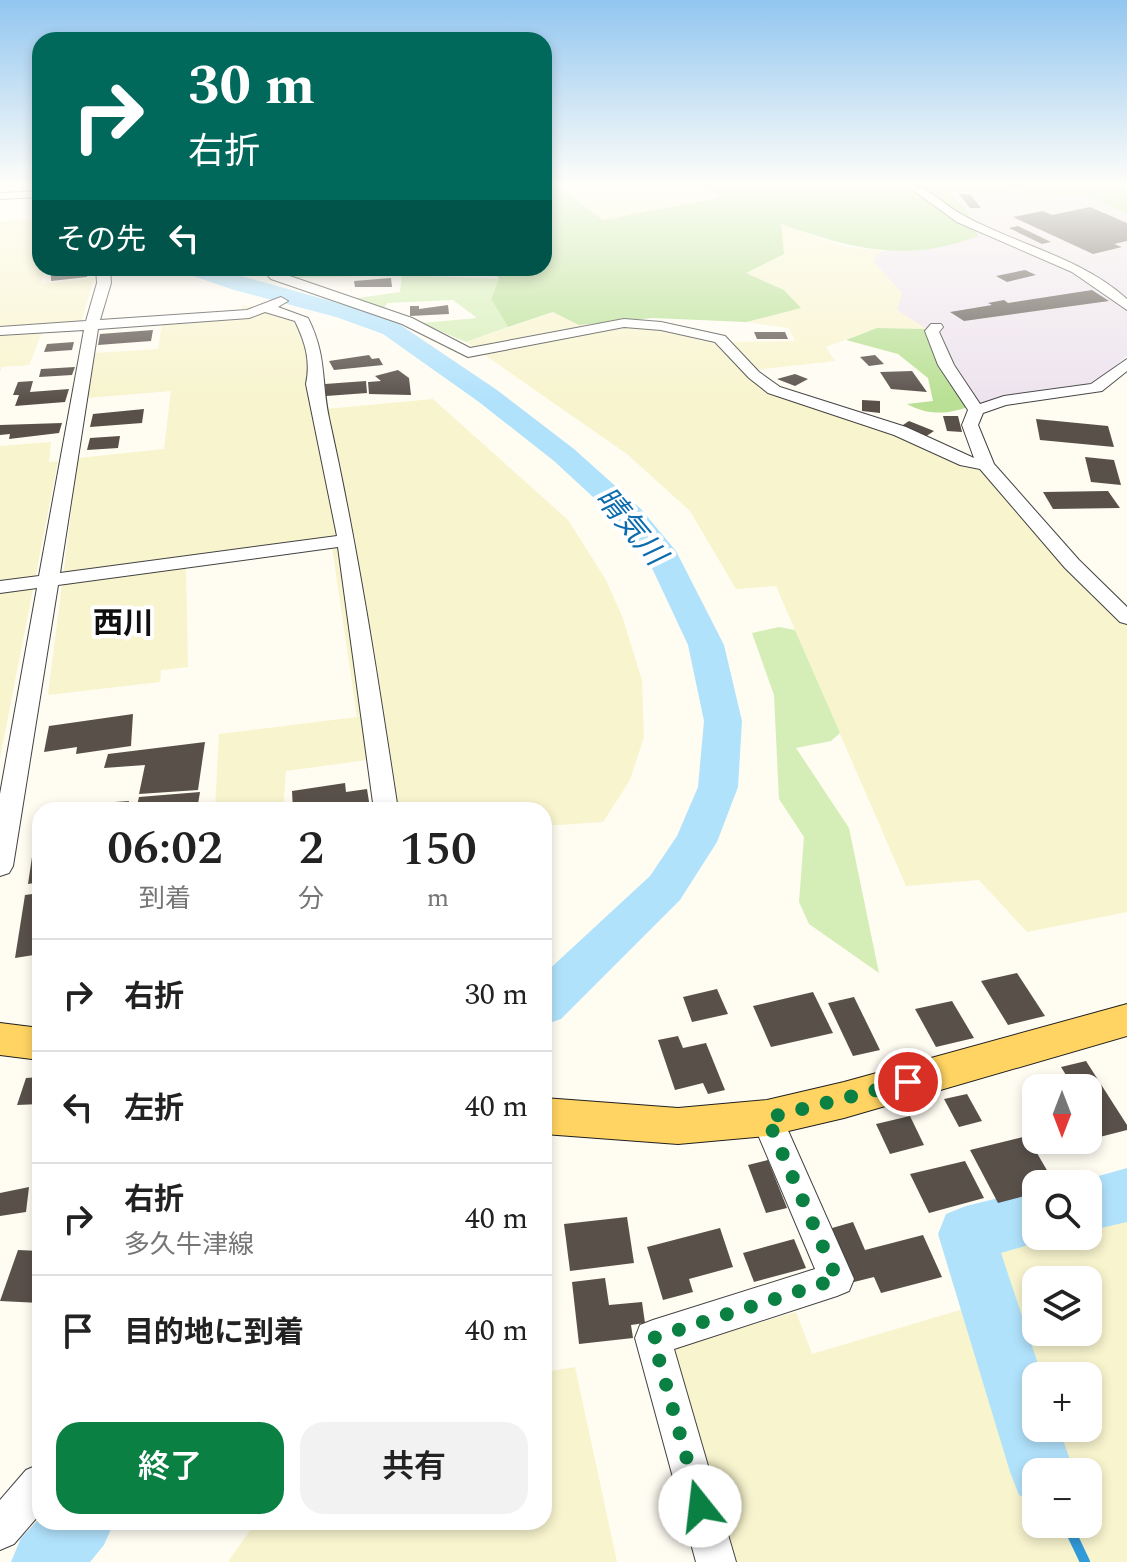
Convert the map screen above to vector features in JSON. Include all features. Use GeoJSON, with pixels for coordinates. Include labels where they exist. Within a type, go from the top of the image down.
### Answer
{"type":"FeatureCollection","features":[{"type":"Feature","properties":{"kind":"main road"},"geometry":{"type":"LineString","coordinates":[[552,1117],[678,1126],[767,1118],[857,1097],[1127,1020]]}},
{"type":"Feature","properties":{"kind":"main road"},"geometry":{"type":"LineString","coordinates":[[0,1039],[32,1043]]}},
{"type":"Feature","properties":{"kind":"street"},"geometry":{"type":"LineString","coordinates":[[1051,256],[1078,267],[1127,306]]}},
{"type":"Feature","properties":{"kind":"street"},"geometry":{"type":"LineString","coordinates":[[0,866],[92,324],[104,276]]}},
{"type":"Feature","properties":{"kind":"street"},"geometry":{"type":"LineString","coordinates":[[276,276],[407,321],[468,353],[624,323],[661,326],[720,339],[754,375],[774,390],[900,431],[966,461],[986,465]]}},
{"type":"Feature","properties":{"kind":"street"},"geometry":{"type":"LineString","coordinates":[[0,331],[249,314],[312,287]]}},
{"type":"Feature","properties":{"kind":"street"},"geometry":{"type":"LineString","coordinates":[[265,308],[301,318],[316,351],[318,367],[314,384],[347,540],[385,802]]}},
{"type":"Feature","properties":{"kind":"street"},"geometry":{"type":"LineString","coordinates":[[936,327],[932,331],[946,365],[976,410]]}},
{"type":"Feature","properties":{"kind":"street"},"geometry":{"type":"LineString","coordinates":[[976,410],[1004,401],[1096,388],[1127,364]]}},
{"type":"Feature","properties":{"kind":"street"},"geometry":{"type":"LineString","coordinates":[[1063,395],[1099,397],[1114,392],[1127,382]]}},
{"type":"Feature","properties":{"kind":"street"},"geometry":{"type":"LineString","coordinates":[[976,410],[970,425],[986,465],[1072,564],[1127,618]]}},
{"type":"Feature","properties":{"kind":"street"},"geometry":{"type":"LineString","coordinates":[[0,587],[347,540]]}},
{"type":"Feature","properties":{"kind":"street"},"geometry":{"type":"LineString","coordinates":[[716,1562],[653,1338],[837,1279],[767,1118]]}},
{"type":"Feature","properties":{"kind":"street"},"geometry":{"type":"LineString","coordinates":[[0,1530],[32,1493]]}},
{"type":"Feature","properties":{"kind":"shaded area"},"geometry":{"type":"Polygon","coordinates":[[[0,256],[32,256],[32,276],[43,276],[41,284],[94,278],[81,323],[45,325],[29,365],[2,367],[0,372],[0,256]]]}},
{"type":"Feature","properties":{"kind":"shaded area"},"geometry":{"type":"Polygon","coordinates":[[[757,256],[877,256],[873,261],[902,293],[897,310],[926,329],[877,328],[826,347],[835,361],[755,370],[728,342],[795,341],[789,328],[746,322],[800,308],[784,290],[745,273],[757,256]]]}},
{"type":"Feature","properties":{"kind":"shaded area"},"geometry":{"type":"Polygon","coordinates":[[[877,256],[1127,256],[1127,355],[1104,377],[1082,387],[977,403],[935,349],[926,329],[897,310],[873,261],[877,256]]]}},
{"type":"Feature","properties":{"kind":"shaded area"},"geometry":{"type":"Polygon","coordinates":[[[242,305],[297,320],[314,353],[315,410],[433,399],[568,520],[606,580],[622,616],[642,680],[644,737],[630,780],[603,822],[552,825],[552,802],[395,802],[389,757],[286,771],[284,802],[215,802],[219,734],[357,717],[332,547],[186,568],[188,667],[161,670],[160,682],[48,695],[78,458],[164,449],[171,391],[87,398],[94,353],[158,349],[163,317],[242,311],[242,305]]]}},
{"type":"Feature","properties":{"kind":"shaded area"},"geometry":{"type":"Polygon","coordinates":[[[554,312],[579,325],[622,321],[716,344],[761,389],[799,404],[875,425],[928,447],[963,467],[996,473],[1074,576],[1127,625],[1127,912],[1027,932],[979,880],[906,886],[776,586],[736,589],[690,511],[627,454],[466,342],[554,312]]]}},
{"type":"Feature","properties":{"kind":"shaded area"},"geometry":{"type":"Polygon","coordinates":[[[51,442],[49,462],[58,461],[0,758],[0,446],[51,442]]]}},
{"type":"Feature","properties":{"kind":"shaded area"},"geometry":{"type":"Polygon","coordinates":[[[1127,1183],[1127,1562],[725,1562],[666,1350],[796,1312],[812,1354],[970,1307],[952,1225],[1022,1208],[1022,1250],[1102,1250],[1102,1189],[1127,1183]]]}},
{"type":"Feature","properties":{"kind":"shaded area"},"geometry":{"type":"Polygon","coordinates":[[[575,1367],[617,1562],[228,1562],[250,1530],[552,1530],[552,1371],[575,1367]]]}},
{"type":"Feature","properties":{"kind":"green space"},"geometry":{"type":"Polygon","coordinates":[[[552,256],[780,256],[746,273],[784,290],[801,308],[746,322],[653,318],[579,325],[553,312],[508,327],[491,299],[497,276],[552,276],[552,256]]]}},
{"type":"Feature","properties":{"kind":"green space"},"geometry":{"type":"Polygon","coordinates":[[[290,276],[366,276],[293,278],[290,276]]]}},
{"type":"Feature","properties":{"kind":"green space"},"geometry":{"type":"Polygon","coordinates":[[[402,276],[499,279],[491,299],[508,327],[466,342],[421,323],[477,318],[453,300],[387,303],[384,309],[350,299],[400,292],[402,276]]]}},
{"type":"Feature","properties":{"kind":"green space"},"geometry":{"type":"Polygon","coordinates":[[[877,328],[926,329],[935,349],[959,372],[977,403],[960,410],[942,412],[924,411],[907,404],[933,401],[928,378],[898,354],[846,340],[877,328]]]}},
{"type":"Feature","properties":{"kind":"green space"},"geometry":{"type":"Polygon","coordinates":[[[779,627],[795,630],[840,733],[831,741],[796,748],[849,828],[879,973],[809,924],[799,902],[804,837],[779,799],[774,695],[752,633],[779,627]]]}},
{"type":"Feature","properties":{"kind":"building"},"geometry":{"type":"Polygon","coordinates":[[[1025,270],[1036,275],[1007,282],[996,276],[1025,270]]]}},
{"type":"Feature","properties":{"kind":"building"},"geometry":{"type":"Polygon","coordinates":[[[51,276],[87,276],[87,277],[51,281],[51,276]]]}},
{"type":"Feature","properties":{"kind":"building"},"geometry":{"type":"Polygon","coordinates":[[[391,278],[392,287],[355,287],[354,281],[391,278]]]}},
{"type":"Feature","properties":{"kind":"building"},"geometry":{"type":"Polygon","coordinates":[[[1092,290],[1109,301],[964,321],[950,312],[1004,300],[1008,303],[1092,290]]]}},
{"type":"Feature","properties":{"kind":"building"},"geometry":{"type":"Polygon","coordinates":[[[448,305],[449,314],[410,316],[410,306],[419,306],[419,309],[448,305]]]}},
{"type":"Feature","properties":{"kind":"building"},"geometry":{"type":"Polygon","coordinates":[[[153,330],[151,341],[98,345],[100,334],[153,330]]]}},
{"type":"Feature","properties":{"kind":"building"},"geometry":{"type":"Polygon","coordinates":[[[754,332],[785,332],[788,339],[757,339],[754,332]]]}},
{"type":"Feature","properties":{"kind":"building"},"geometry":{"type":"Polygon","coordinates":[[[74,342],[72,350],[44,352],[47,344],[74,342]]]}},
{"type":"Feature","properties":{"kind":"building"},"geometry":{"type":"Polygon","coordinates":[[[369,355],[372,359],[379,358],[383,365],[334,370],[329,361],[369,355]]]}},
{"type":"Feature","properties":{"kind":"building"},"geometry":{"type":"Polygon","coordinates":[[[875,355],[884,364],[869,366],[860,357],[875,355]]]}},
{"type":"Feature","properties":{"kind":"building"},"geometry":{"type":"Polygon","coordinates":[[[75,367],[72,375],[39,377],[41,369],[75,367]]]}},
{"type":"Feature","properties":{"kind":"building"},"geometry":{"type":"Polygon","coordinates":[[[398,370],[409,378],[411,395],[369,394],[368,382],[381,381],[375,376],[398,370]]]}},
{"type":"Feature","properties":{"kind":"building"},"geometry":{"type":"Polygon","coordinates":[[[912,371],[927,392],[891,389],[880,372],[912,371]]]}},
{"type":"Feature","properties":{"kind":"building"},"geometry":{"type":"Polygon","coordinates":[[[795,374],[808,379],[795,386],[777,379],[795,374]]]}},
{"type":"Feature","properties":{"kind":"building"},"geometry":{"type":"Polygon","coordinates":[[[33,381],[30,392],[69,389],[65,402],[15,406],[19,395],[13,395],[18,382],[33,381]]]}},
{"type":"Feature","properties":{"kind":"building"},"geometry":{"type":"Polygon","coordinates":[[[366,381],[367,393],[326,396],[325,384],[366,381]]]}},
{"type":"Feature","properties":{"kind":"building"},"geometry":{"type":"Polygon","coordinates":[[[862,400],[880,401],[880,413],[862,411],[862,400]]]}},
{"type":"Feature","properties":{"kind":"building"},"geometry":{"type":"Polygon","coordinates":[[[144,409],[142,423],[90,427],[93,414],[144,409]]]}},
{"type":"Feature","properties":{"kind":"building"},"geometry":{"type":"Polygon","coordinates":[[[943,416],[958,416],[962,432],[947,431],[943,416]]]}},
{"type":"Feature","properties":{"kind":"building"},"geometry":{"type":"Polygon","coordinates":[[[1036,419],[1108,426],[1114,447],[1040,440],[1036,419]]]}},
{"type":"Feature","properties":{"kind":"building"},"geometry":{"type":"Polygon","coordinates":[[[909,421],[934,431],[925,437],[900,427],[909,421]]]}},
{"type":"Feature","properties":{"kind":"building"},"geometry":{"type":"Polygon","coordinates":[[[62,423],[59,433],[9,439],[10,434],[0,435],[0,425],[62,423]]]}},
{"type":"Feature","properties":{"kind":"building"},"geometry":{"type":"Polygon","coordinates":[[[120,436],[118,448],[87,450],[90,438],[120,436]]]}},
{"type":"Feature","properties":{"kind":"building"},"geometry":{"type":"Polygon","coordinates":[[[1085,457],[1114,460],[1121,485],[1091,482],[1085,457]]]}},
{"type":"Feature","properties":{"kind":"building"},"geometry":{"type":"Polygon","coordinates":[[[1108,491],[1120,508],[1053,509],[1043,492],[1108,491]]]}},
{"type":"Feature","properties":{"kind":"building"},"geometry":{"type":"Polygon","coordinates":[[[133,714],[131,746],[76,754],[77,747],[44,752],[49,726],[133,714]]]}},
{"type":"Feature","properties":{"kind":"building"},"geometry":{"type":"Polygon","coordinates":[[[205,742],[198,790],[139,794],[145,765],[104,768],[108,754],[205,742]]]}},
{"type":"Feature","properties":{"kind":"building"},"geometry":{"type":"Polygon","coordinates":[[[345,783],[346,792],[367,789],[369,802],[293,802],[292,791],[345,783]]]}},
{"type":"Feature","properties":{"kind":"building"},"geometry":{"type":"Polygon","coordinates":[[[200,792],[198,802],[138,802],[139,797],[200,792]]]}},
{"type":"Feature","properties":{"kind":"building"},"geometry":{"type":"Polygon","coordinates":[[[32,857],[32,883],[28,884],[32,857]]]}},
{"type":"Feature","properties":{"kind":"building"},"geometry":{"type":"Polygon","coordinates":[[[32,894],[32,955],[15,958],[25,895],[32,894]]]}},
{"type":"Feature","properties":{"kind":"building"},"geometry":{"type":"Polygon","coordinates":[[[1017,973],[1045,1016],[1008,1025],[981,981],[1017,973]]]}},
{"type":"Feature","properties":{"kind":"building"},"geometry":{"type":"Polygon","coordinates":[[[717,989],[728,1014],[692,1022],[683,997],[717,989]]]}},
{"type":"Feature","properties":{"kind":"building"},"geometry":{"type":"Polygon","coordinates":[[[813,992],[833,1033],[771,1047],[753,1006],[813,992]]]}},
{"type":"Feature","properties":{"kind":"building"},"geometry":{"type":"Polygon","coordinates":[[[854,997],[880,1050],[853,1056],[828,1003],[854,997]]]}},
{"type":"Feature","properties":{"kind":"building"},"geometry":{"type":"Polygon","coordinates":[[[952,1001],[974,1038],[936,1047],[915,1009],[952,1001]]]}},
{"type":"Feature","properties":{"kind":"building"},"geometry":{"type":"Polygon","coordinates":[[[678,1036],[683,1048],[706,1043],[725,1090],[708,1094],[703,1083],[675,1090],[658,1040],[678,1036]]]}},
{"type":"Feature","properties":{"kind":"building"},"geometry":{"type":"Polygon","coordinates":[[[1086,1061],[1094,1074],[1065,1074],[1061,1067],[1086,1061]]]}},
{"type":"Feature","properties":{"kind":"building"},"geometry":{"type":"Polygon","coordinates":[[[26,1078],[32,1078],[32,1104],[17,1105],[26,1078]]]}},
{"type":"Feature","properties":{"kind":"building"},"geometry":{"type":"Polygon","coordinates":[[[1102,1086],[1127,1125],[1127,1130],[1102,1136],[1102,1086]]]}},
{"type":"Feature","properties":{"kind":"building"},"geometry":{"type":"Polygon","coordinates":[[[967,1094],[982,1121],[959,1127],[944,1099],[967,1094]]]}},
{"type":"Feature","properties":{"kind":"building"},"geometry":{"type":"Polygon","coordinates":[[[910,1116],[924,1145],[890,1154],[876,1124],[910,1116]]]}},
{"type":"Feature","properties":{"kind":"building"},"geometry":{"type":"Polygon","coordinates":[[[1022,1137],[1022,1154],[1038,1154],[1047,1170],[1022,1170],[1022,1197],[998,1203],[970,1150],[1022,1137]]]}},
{"type":"Feature","properties":{"kind":"building"},"geometry":{"type":"Polygon","coordinates":[[[768,1160],[787,1208],[766,1213],[748,1165],[768,1160]]]}},
{"type":"Feature","properties":{"kind":"building"},"geometry":{"type":"Polygon","coordinates":[[[965,1161],[984,1198],[929,1213],[910,1174],[965,1161]]]}},
{"type":"Feature","properties":{"kind":"building"},"geometry":{"type":"Polygon","coordinates":[[[29,1187],[26,1212],[0,1216],[0,1193],[29,1187]]]}},
{"type":"Feature","properties":{"kind":"building"},"geometry":{"type":"Polygon","coordinates":[[[627,1217],[634,1263],[570,1271],[564,1224],[627,1217]]]}},
{"type":"Feature","properties":{"kind":"building"},"geometry":{"type":"Polygon","coordinates":[[[853,1222],[865,1250],[923,1235],[942,1277],[881,1293],[874,1277],[854,1282],[832,1228],[853,1222]]]}},
{"type":"Feature","properties":{"kind":"building"},"geometry":{"type":"Polygon","coordinates":[[[720,1228],[733,1267],[689,1279],[693,1292],[663,1300],[647,1247],[720,1228]]]}},
{"type":"Feature","properties":{"kind":"building"},"geometry":{"type":"Polygon","coordinates":[[[794,1239],[806,1268],[754,1282],[743,1253],[794,1239]]]}},
{"type":"Feature","properties":{"kind":"building"},"geometry":{"type":"Polygon","coordinates":[[[18,1250],[32,1251],[32,1303],[0,1301],[18,1250]]]}},
{"type":"Feature","properties":{"kind":"building"},"geometry":{"type":"Polygon","coordinates":[[[605,1278],[609,1305],[642,1302],[645,1323],[631,1325],[633,1338],[579,1344],[572,1282],[605,1278]]]}},
{"type":"Feature","properties":{"kind":"waterway","name":"晴気川"},"geometry":{"type":"LineString","coordinates":[[216,276],[344,312],[391,329],[488,396],[564,455],[630,515],[660,551],[706,645],[723,721],[718,787],[696,842],[665,888],[552,996]]}},
{"type":"Feature","properties":{"kind":"waterway"},"geometry":{"type":"LineString","coordinates":[[1102,1201],[1127,1195]]}},
{"type":"Feature","properties":{"kind":"waterway"},"geometry":{"type":"LineString","coordinates":[[1022,1220],[966,1234],[1038,1458]]}},
{"type":"Feature","properties":{"kind":"waterway","name":"晴気川"},"geometry":{"type":"LineString","coordinates":[[45,1562],[74,1530]]}},
{"type":"Feature","properties":{"kind":"waterway"},"geometry":{"type":"LineString","coordinates":[[1074,1538],[1085,1562]]}},
{"type":"Feature","properties":{"kind":"district","name":"西川"},"geometry":{"type":"Point","coordinates":[123,623]}},
{"type":"Feature","properties":{"kind":"route"},"geometry":{"type":"LineString","coordinates":[[700,1506],[653,1338],[837,1279],[767,1118],[908,1082]]}}]}
